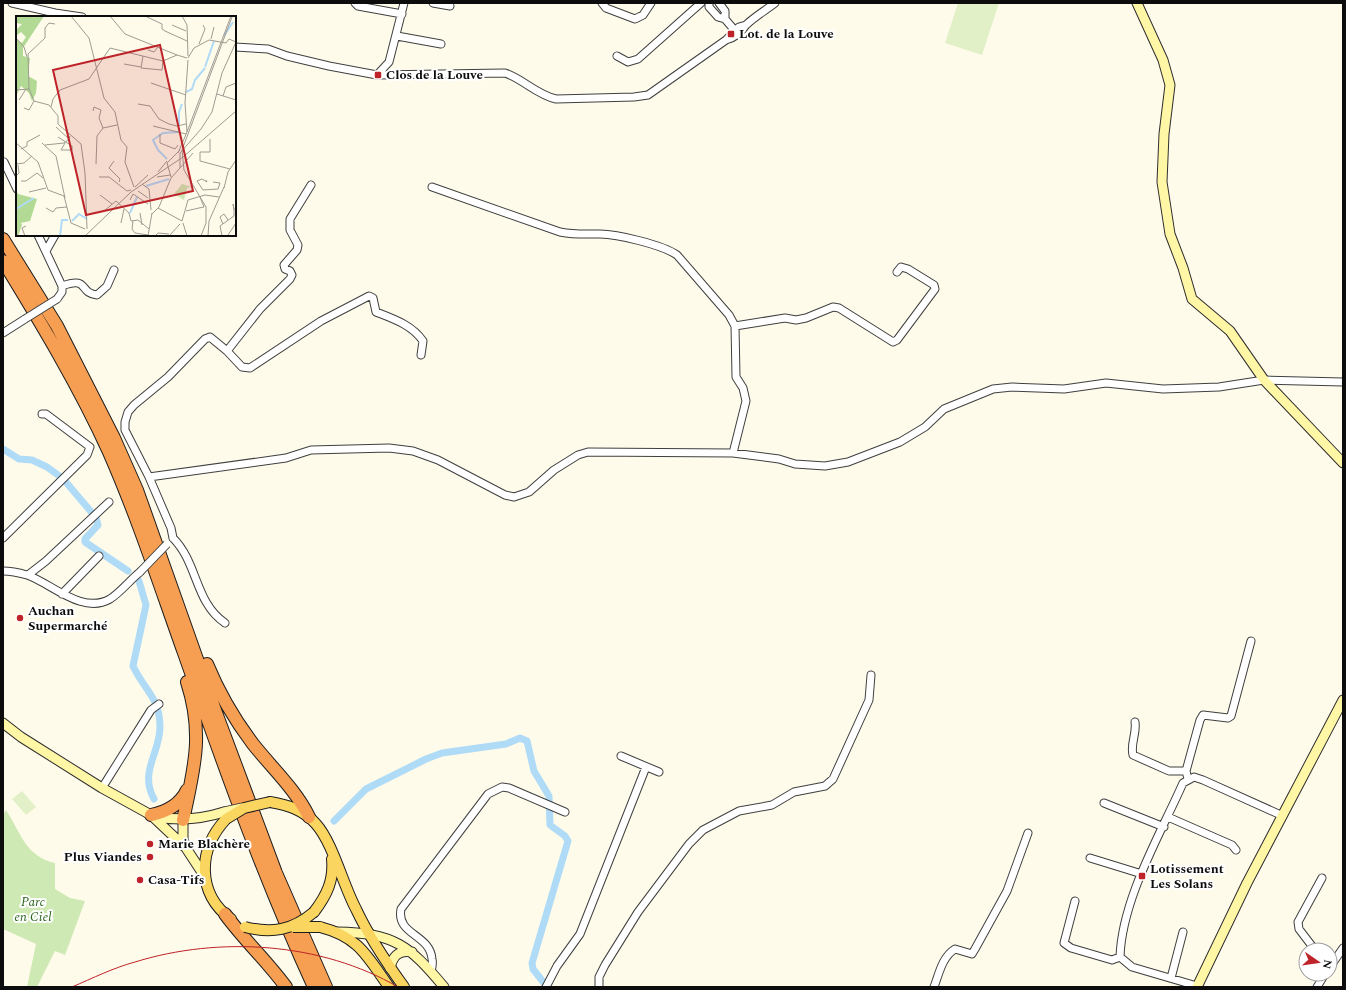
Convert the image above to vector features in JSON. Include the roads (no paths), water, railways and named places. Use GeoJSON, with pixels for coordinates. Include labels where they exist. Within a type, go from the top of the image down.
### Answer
{"type":"FeatureCollection","features":[{"type":"Feature","properties":{"kind":"highway"},"geometry":{"type":"LineString","coordinates":[[3,239],[57,326],[114,438],[137,490],[215,710],[276,874],[308,950],[326,987]]}},
{"type":"Feature","properties":{"kind":"highway"},"geometry":{"type":"LineString","coordinates":[[3,261],[48,333],[108,451],[146,547],[210,727],[266,876],[314,987]]}},
{"type":"Feature","properties":{"kind":"highway"},"geometry":{"type":"LineString","coordinates":[[146,547],[170,632],[188,686],[196,720],[197,751],[183,820]]}},
{"type":"Feature","properties":{"kind":"highway"},"geometry":{"type":"LineString","coordinates":[[170,581],[225,702],[253,743],[301,801],[309,817]]}},
{"type":"Feature","properties":{"kind":"highway"},"geometry":{"type":"LineString","coordinates":[[151,816],[177,804],[184,796],[192,780]]}},
{"type":"Feature","properties":{"kind":"highway"},"geometry":{"type":"LineString","coordinates":[[225,914],[243,932],[286,987]]}},
{"type":"Feature","properties":{"kind":"main road"},"geometry":{"type":"LineString","coordinates":[[225,914],[216,904],[209,891],[205,877],[205,860],[209,844],[217,829],[225,816],[244,808],[270,802],[289,806],[309,817],[323,832],[355,908],[393,973],[403,987]]}},
{"type":"Feature","properties":{"kind":"main road"},"geometry":{"type":"LineString","coordinates":[[293,927],[305,920],[314,912],[325,898],[331,883],[333,867],[331,851]]}},
{"type":"Feature","properties":{"kind":"main road"},"geometry":{"type":"LineString","coordinates":[[243,932],[270,931],[293,927],[320,927],[337,932],[358,946],[371,959],[376,970],[388,987]]}},
{"type":"Feature","properties":{"kind":"street"},"geometry":{"type":"LineString","coordinates":[[12,3],[75,16]]}},
{"type":"Feature","properties":{"kind":"street"},"geometry":{"type":"LineString","coordinates":[[348,3],[355,3],[358,6],[402,14]]}},
{"type":"Feature","properties":{"kind":"street"},"geometry":{"type":"LineString","coordinates":[[377,75],[389,62],[397,36],[404,3]]}},
{"type":"Feature","properties":{"kind":"street"},"geometry":{"type":"LineString","coordinates":[[434,3],[450,6]]}},
{"type":"Feature","properties":{"kind":"street"},"geometry":{"type":"LineString","coordinates":[[602,3],[606,8],[635,19],[639,18],[652,3]]}},
{"type":"Feature","properties":{"kind":"street"},"geometry":{"type":"LineString","coordinates":[[617,56],[628,62],[638,60],[701,3]]}},
{"type":"Feature","properties":{"kind":"street"},"geometry":{"type":"LineString","coordinates":[[719,3],[725,11],[725,19]]}},
{"type":"Feature","properties":{"kind":"street"},"geometry":{"type":"LineString","coordinates":[[236,47],[268,49],[287,56],[377,75],[450,75],[498,72],[517,77],[547,97],[556,99],[634,97],[648,95],[662,86],[775,3]]}},
{"type":"Feature","properties":{"kind":"street"},"geometry":{"type":"LineString","coordinates":[[1137,3],[1163,60],[1170,85],[1164,134],[1162,182],[1170,234],[1184,268],[1192,299],[1230,331],[1264,380],[1343,463]]}},
{"type":"Feature","properties":{"kind":"street"},"geometry":{"type":"LineString","coordinates":[[709,5],[718,17],[725,19],[736,33]]}},
{"type":"Feature","properties":{"kind":"street"},"geometry":{"type":"LineString","coordinates":[[397,36],[441,44]]}},
{"type":"Feature","properties":{"kind":"street"},"geometry":{"type":"LineString","coordinates":[[4,162],[16,187]]}},
{"type":"Feature","properties":{"kind":"street"},"geometry":{"type":"LineString","coordinates":[[227,350],[260,309],[290,279],[292,275],[285,269],[284,265],[297,250],[298,245],[290,230],[290,219],[311,185]]}},
{"type":"Feature","properties":{"kind":"street"},"geometry":{"type":"LineString","coordinates":[[432,187],[560,232],[580,235],[601,234],[620,237],[670,250],[677,255],[729,315],[735,326],[736,377],[743,388],[746,401],[733,453]]}},
{"type":"Feature","properties":{"kind":"street"},"geometry":{"type":"LineString","coordinates":[[3,333],[57,299],[62,292],[62,286],[38,236]]}},
{"type":"Feature","properties":{"kind":"street"},"geometry":{"type":"LineString","coordinates":[[46,251],[54,236]]}},
{"type":"Feature","properties":{"kind":"street"},"geometry":{"type":"LineString","coordinates":[[735,326],[785,318],[796,320],[806,318],[833,307],[838,308],[893,342],[902,334],[935,289],[934,285],[908,269],[901,267],[897,272]]}},
{"type":"Feature","properties":{"kind":"street"},"geometry":{"type":"LineString","coordinates":[[62,286],[74,282],[80,282],[92,295],[97,295],[107,286],[114,270]]}},
{"type":"Feature","properties":{"kind":"street"},"geometry":{"type":"LineString","coordinates":[[225,623],[215,616],[210,609],[190,564],[179,544],[173,538],[171,528],[149,477],[125,430],[124,422],[128,412],[142,398],[168,377],[207,337],[213,339],[227,350],[242,367],[250,368],[320,321],[369,296],[373,298],[376,312],[402,323],[418,334],[423,341],[421,355]]}},
{"type":"Feature","properties":{"kind":"street"},"geometry":{"type":"LineString","coordinates":[[149,477],[286,458],[311,450],[389,448],[412,451],[438,460],[505,495],[514,497],[529,492],[554,470],[578,455],[588,452],[733,453],[779,459],[796,464],[825,466],[848,462],[900,442],[925,427],[944,409],[993,389],[1012,387],[1064,389],[1106,383],[1163,389],[1219,387],[1264,380],[1343,382]]}},
{"type":"Feature","properties":{"kind":"street"},"geometry":{"type":"LineString","coordinates":[[3,538],[87,455],[90,447],[46,414],[42,414]]}},
{"type":"Feature","properties":{"kind":"street"},"geometry":{"type":"LineString","coordinates":[[28,575],[46,561],[109,502]]}},
{"type":"Feature","properties":{"kind":"street"},"geometry":{"type":"LineString","coordinates":[[3,571],[28,575],[62,594],[82,601],[102,601],[110,598],[140,572],[173,538]]}},
{"type":"Feature","properties":{"kind":"street"},"geometry":{"type":"LineString","coordinates":[[62,594],[99,556]]}},
{"type":"Feature","properties":{"kind":"street"},"geometry":{"type":"LineString","coordinates":[[1188,779],[1186,771],[1203,715],[1231,716],[1251,641]]}},
{"type":"Feature","properties":{"kind":"street"},"geometry":{"type":"LineString","coordinates":[[599,987],[599,977],[605,965],[638,912],[689,844],[703,830],[739,811],[772,805],[794,792],[824,786],[833,779],[838,772],[869,700],[871,675]]}},
{"type":"Feature","properties":{"kind":"street"},"geometry":{"type":"LineString","coordinates":[[1120,957],[1132,967],[1197,987],[1343,700]]}},
{"type":"Feature","properties":{"kind":"street"},"geometry":{"type":"LineString","coordinates":[[102,788],[156,705]]}},
{"type":"Feature","properties":{"kind":"street"},"geometry":{"type":"LineString","coordinates":[[1136,722],[1136,731],[1132,750],[1133,755],[1169,771],[1186,771]]}},
{"type":"Feature","properties":{"kind":"street"},"geometry":{"type":"LineString","coordinates":[[4,724],[102,788],[151,816],[186,848],[205,877]]}},
{"type":"Feature","properties":{"kind":"street"},"geometry":{"type":"LineString","coordinates":[[621,756],[660,772]]}},
{"type":"Feature","properties":{"kind":"street"},"geometry":{"type":"LineString","coordinates":[[546,987],[557,966],[580,934],[646,767]]}},
{"type":"Feature","properties":{"kind":"street"},"geometry":{"type":"LineString","coordinates":[[1120,957],[1123,933],[1131,902],[1183,783],[1194,777],[1283,816]]}},
{"type":"Feature","properties":{"kind":"street"},"geometry":{"type":"LineString","coordinates":[[431,972],[432,959],[427,946],[402,926],[400,920],[401,909],[404,903],[488,794],[502,787],[509,788],[565,812]]}},
{"type":"Feature","properties":{"kind":"street"},"geometry":{"type":"LineString","coordinates":[[1104,803],[1164,826]]}},
{"type":"Feature","properties":{"kind":"street"},"geometry":{"type":"LineString","coordinates":[[151,816],[183,820],[225,816]]}},
{"type":"Feature","properties":{"kind":"street"},"geometry":{"type":"LineString","coordinates":[[1168,817],[1232,845],[1236,850]]}},
{"type":"Feature","properties":{"kind":"street"},"geometry":{"type":"LineString","coordinates":[[183,820],[186,848]]}},
{"type":"Feature","properties":{"kind":"street"},"geometry":{"type":"LineString","coordinates":[[934,987],[942,964],[950,952],[955,949],[972,954],[976,950],[1007,891],[1028,833]]}},
{"type":"Feature","properties":{"kind":"street"},"geometry":{"type":"LineString","coordinates":[[1090,858],[1142,874]]}},
{"type":"Feature","properties":{"kind":"street"},"geometry":{"type":"LineString","coordinates":[[1309,942],[1299,929],[1298,922],[1322,878]]}},
{"type":"Feature","properties":{"kind":"street"},"geometry":{"type":"LineString","coordinates":[[1075,901],[1064,943],[1071,948],[1112,960],[1120,957]]}},
{"type":"Feature","properties":{"kind":"street"},"geometry":{"type":"LineString","coordinates":[[337,932],[388,938],[401,944],[412,952],[444,987]]}},
{"type":"Feature","properties":{"kind":"street"},"geometry":{"type":"LineString","coordinates":[[1171,978],[1183,932]]}},
{"type":"Feature","properties":{"kind":"street"},"geometry":{"type":"LineString","coordinates":[[393,973],[391,962],[397,954],[403,951],[412,952]]}},
{"type":"Feature","properties":{"kind":"waterway"},"geometry":{"type":"LineString","coordinates":[[3,449],[19,459],[32,460],[47,467],[62,478]]}},
{"type":"Feature","properties":{"kind":"waterway"},"geometry":{"type":"LineString","coordinates":[[65,481],[93,514]]}},
{"type":"Feature","properties":{"kind":"waterway"},"geometry":{"type":"LineString","coordinates":[[96,518],[98,525],[85,539],[85,542],[128,571]]}},
{"type":"Feature","properties":{"kind":"waterway"},"geometry":{"type":"LineString","coordinates":[[139,581],[146,605],[133,666],[151,694],[159,717],[159,736],[149,771],[150,789],[154,799]]}},
{"type":"Feature","properties":{"kind":"waterway"},"geometry":{"type":"LineString","coordinates":[[334,821],[366,789],[426,759],[442,753],[506,744],[520,738],[527,741],[534,771],[549,796],[550,825],[565,836],[568,841],[532,963],[533,969],[544,983]]}},
{"type":"Feature","properties":{"kind":"tram line"},"geometry":{"type":"LineString","coordinates":[[72,987],[119,967],[167,954],[201,949],[235,947],[269,948],[303,952],[336,960],[368,972],[398,987]]}},
{"type":"Feature","properties":{"kind":"place","name":"Lot. de la Louve"},"geometry":{"type":"Point","coordinates":[731,34]}},
{"type":"Feature","properties":{"kind":"place","name":"Clos de la Louve"},"geometry":{"type":"Point","coordinates":[378,75]}},
{"type":"Feature","properties":{"kind":"place","name":"Auchan Supermarché"},"geometry":{"type":"Point","coordinates":[20,618]}},
{"type":"Feature","properties":{"kind":"place","name":"Marie Blachère"},"geometry":{"type":"Point","coordinates":[150,844]}},
{"type":"Feature","properties":{"kind":"place","name":"Plus Viandes"},"geometry":{"type":"Point","coordinates":[150,857]}},
{"type":"Feature","properties":{"kind":"place","name":"Lotissement Les Solans"},"geometry":{"type":"Point","coordinates":[1142,876]}},
{"type":"Feature","properties":{"kind":"place","name":"Casa-Tifs"},"geometry":{"type":"Point","coordinates":[140,880]}},
{"type":"Feature","properties":{"kind":"park label","name":"Parc en Ciel"},"geometry":{"type":"Point","coordinates":[33,910]}}]}
